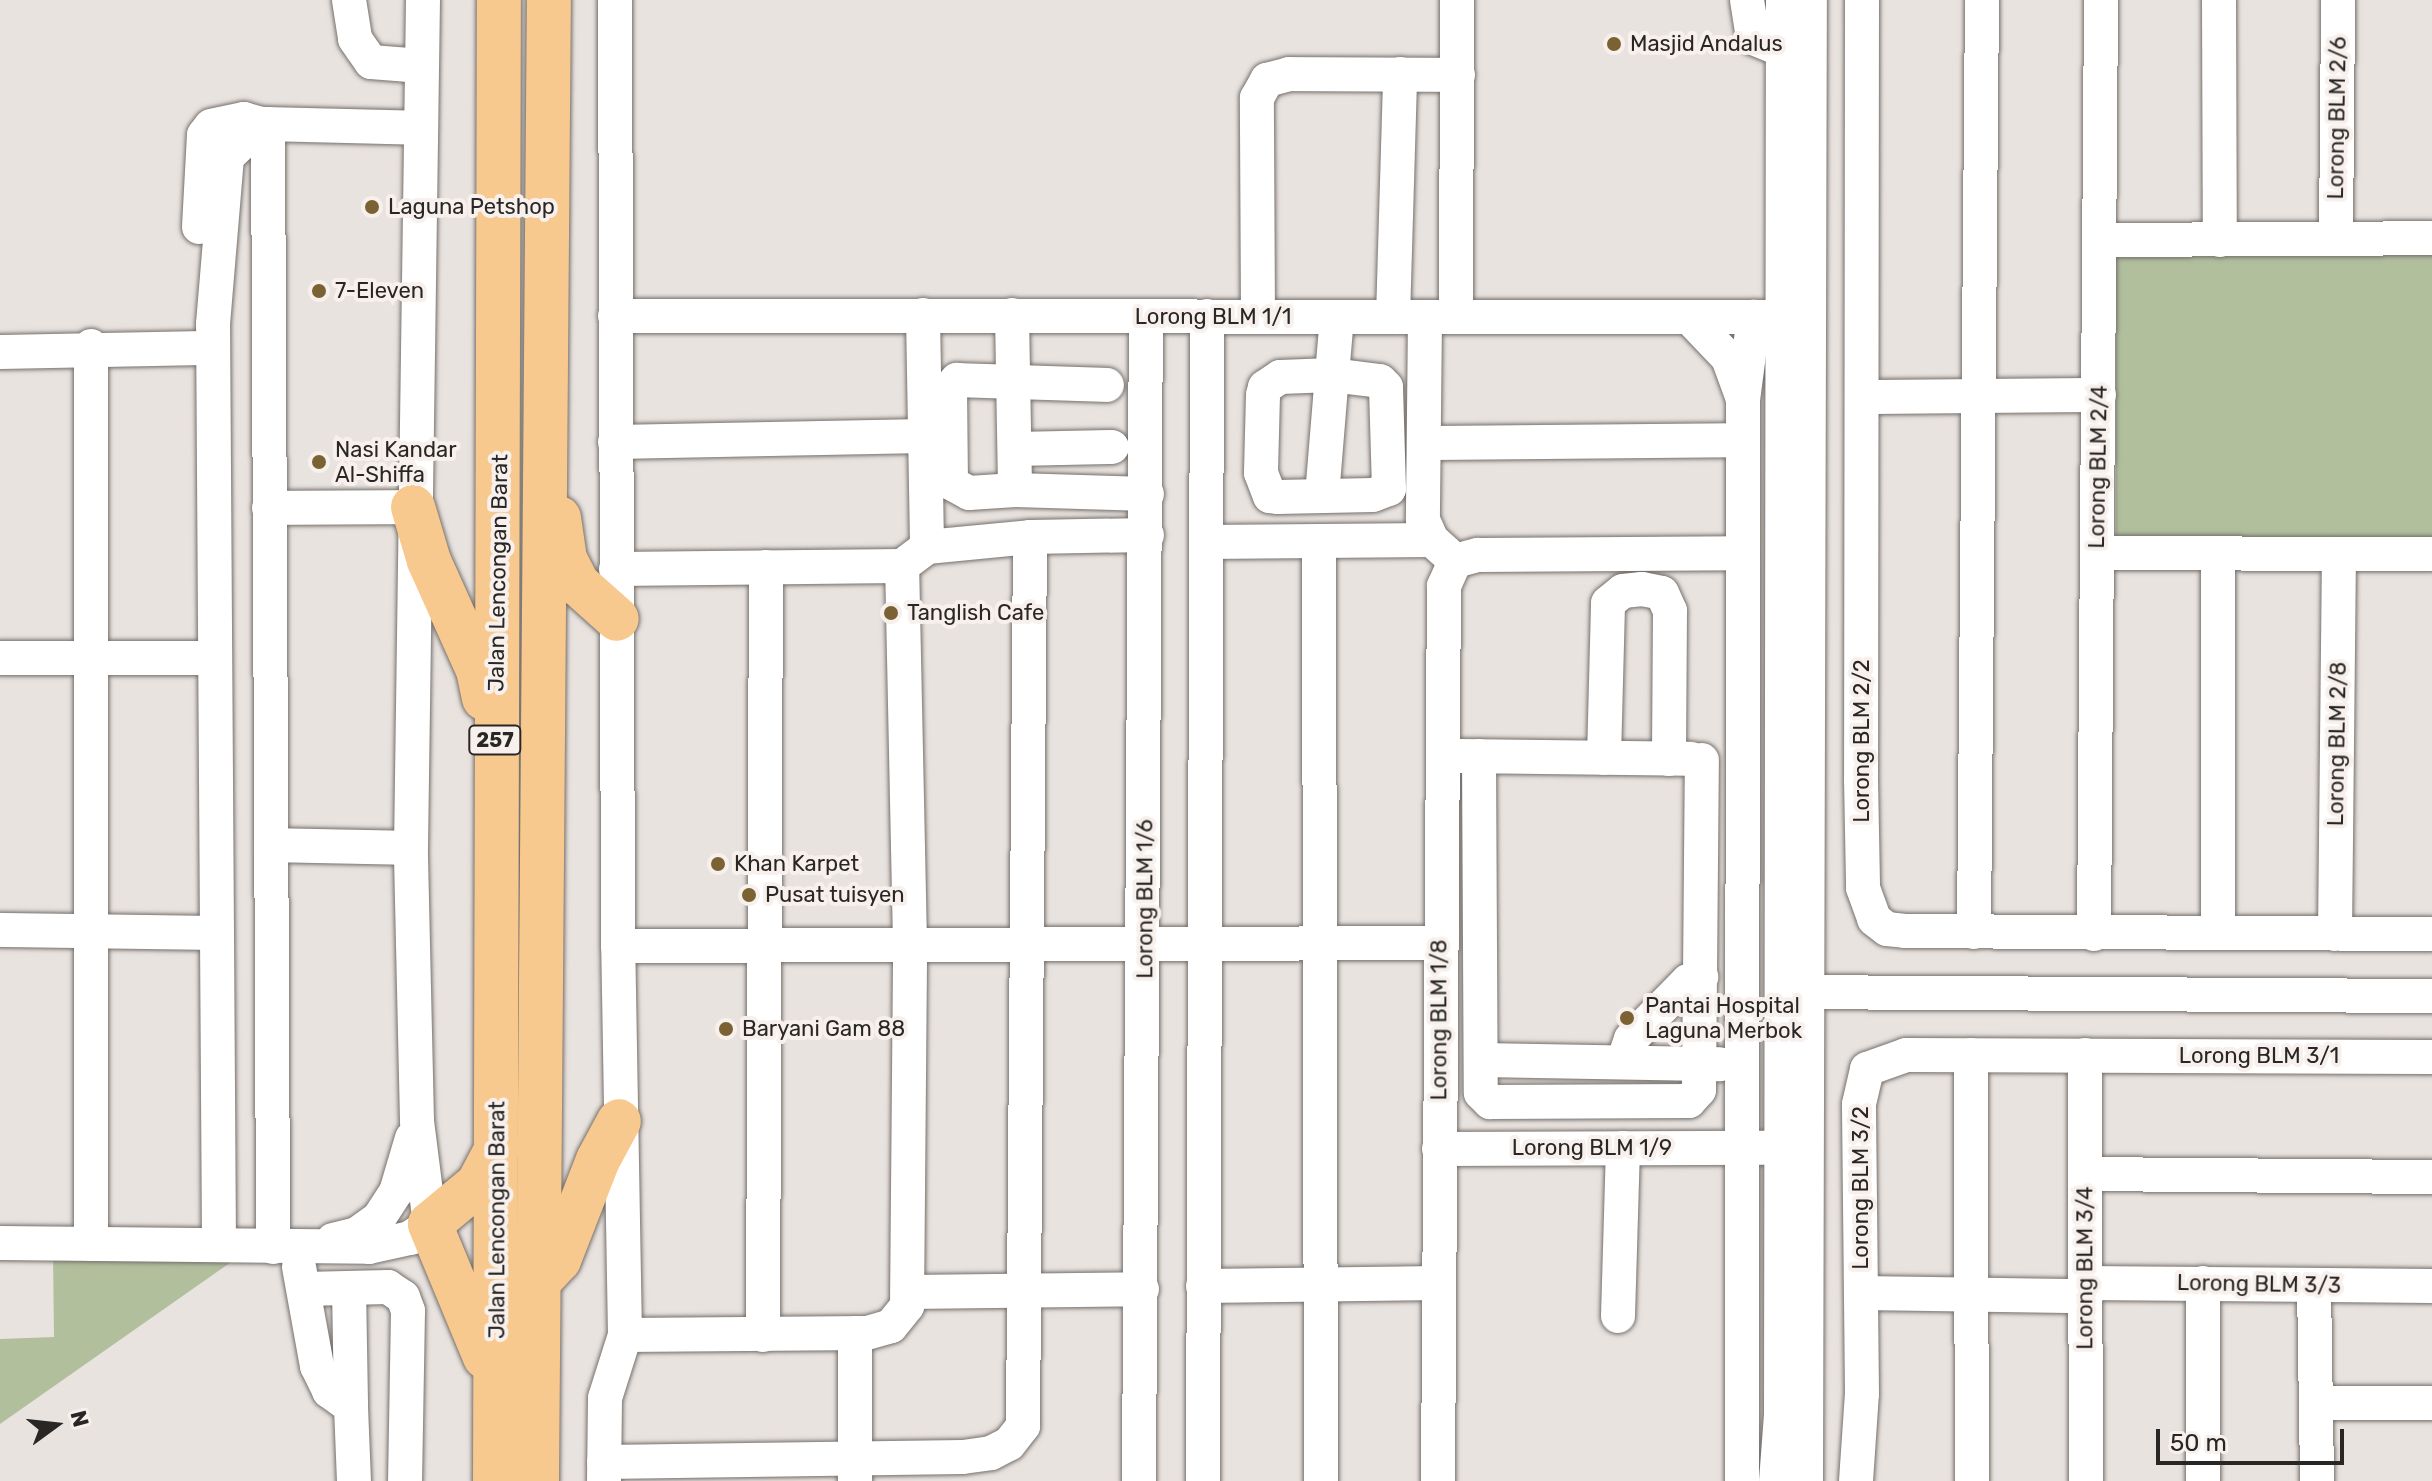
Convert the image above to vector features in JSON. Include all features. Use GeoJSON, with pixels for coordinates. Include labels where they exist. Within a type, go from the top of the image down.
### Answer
{"type":"FeatureCollection","features":[{"type":"Feature","properties":{"kind":"highway","name":"Jalan Lencongan Barat"},"geometry":{"type":"LineString","coordinates":[[495,1481],[498,1146],[494,751],[499,0]]}},
{"type":"Feature","properties":{"kind":"highway","name":"Jalan Lencongan Barat"},"geometry":{"type":"LineString","coordinates":[[537,1481],[549,0]]}},
{"type":"Feature","properties":{"kind":"highway"},"geometry":{"type":"LineString","coordinates":[[543,471],[557,502],[565,559],[590,598],[617,619]]}},
{"type":"Feature","properties":{"kind":"highway"},"geometry":{"type":"LineString","coordinates":[[413,507],[429,561],[478,670],[494,751]]}},
{"type":"Feature","properties":{"kind":"highway"},"geometry":{"type":"LineString","coordinates":[[540,1279],[559,1260],[598,1160],[619,1121]]}},
{"type":"Feature","properties":{"kind":"highway"},"geometry":{"type":"LineString","coordinates":[[496,1407],[482,1343],[430,1224],[478,1184],[498,1146]]}},
{"type":"Feature","properties":{"kind":"street"},"geometry":{"type":"LineString","coordinates":[[349,0],[355,39],[371,62],[422,66]]}},
{"type":"Feature","properties":{"kind":"street"},"geometry":{"type":"LineString","coordinates":[[0,1243],[369,1247],[410,1238],[430,1224],[417,1121],[411,848],[413,507],[423,0]]}},
{"type":"Feature","properties":{"kind":"street"},"geometry":{"type":"LineString","coordinates":[[615,0],[619,1121],[625,1335],[605,1398],[604,1472],[855,1471],[991,1453],[1009,1444],[1023,1426],[1026,1408],[1027,1291],[1030,537]]}},
{"type":"Feature","properties":{"kind":"street"},"geometry":{"type":"LineString","coordinates":[[1425,317],[1458,75],[1457,0]]}},
{"type":"Feature","properties":{"kind":"street"},"geometry":{"type":"LineString","coordinates":[[1747,0],[1753,38],[1783,50]]}},
{"type":"Feature","properties":{"kind":"street"},"geometry":{"type":"LineString","coordinates":[[1783,0],[1782,317],[1795,992],[1794,1148],[1806,1481]]}},
{"type":"Feature","properties":{"kind":"street"},"geometry":{"type":"LineString","coordinates":[[1743,400],[1782,317],[1810,0]]}},
{"type":"Feature","properties":{"kind":"street","name":"Lorong BLM 2/2"},"geometry":{"type":"LineString","coordinates":[[1862,0],[1863,888],[1874,919],[1887,929],[1974,932],[2432,934]]}},
{"type":"Feature","properties":{"kind":"street"},"geometry":{"type":"LineString","coordinates":[[1974,932],[1982,0]]}},
{"type":"Feature","properties":{"kind":"street","name":"Lorong BLM 2/4"},"geometry":{"type":"LineString","coordinates":[[2094,934],[2101,0]]}},
{"type":"Feature","properties":{"kind":"street"},"geometry":{"type":"LineString","coordinates":[[2219,0],[2220,240]]}},
{"type":"Feature","properties":{"kind":"street","name":"Lorong BLM 2/6"},"geometry":{"type":"LineString","coordinates":[[2336,237],[2338,0]]}},
{"type":"Feature","properties":{"kind":"street"},"geometry":{"type":"LineString","coordinates":[[1258,317],[1257,98],[1267,80],[1289,74],[1458,75]]}},
{"type":"Feature","properties":{"kind":"street"},"geometry":{"type":"LineString","coordinates":[[1400,74],[1425,317],[1423,520],[1444,551]]}},
{"type":"Feature","properties":{"kind":"street"},"geometry":{"type":"LineString","coordinates":[[219,1245],[213,336],[227,157],[265,124],[421,128]]}},
{"type":"Feature","properties":{"kind":"street"},"geometry":{"type":"LineString","coordinates":[[265,124],[271,845],[291,1247],[304,1289],[322,1380],[351,1407]]}},
{"type":"Feature","properties":{"kind":"street"},"geometry":{"type":"LineString","coordinates":[[2099,240],[2432,238]]}},
{"type":"Feature","properties":{"kind":"street"},"geometry":{"type":"LineString","coordinates":[[625,1335],[855,1333],[891,1326],[902,1317],[909,1292],[914,556],[925,436],[923,315]]}},
{"type":"Feature","properties":{"kind":"street"},"geometry":{"type":"LineString","coordinates":[[1012,315],[1015,490]]}},
{"type":"Feature","properties":{"kind":"street","name":"Lorong BLM 1/1"},"geometry":{"type":"LineString","coordinates":[[615,316],[1782,317]]}},
{"type":"Feature","properties":{"kind":"street","name":"Lorong BLM 1/6"},"geometry":{"type":"LineString","coordinates":[[1139,1481],[1145,944],[1146,316]]}},
{"type":"Feature","properties":{"kind":"street"},"geometry":{"type":"LineString","coordinates":[[1203,1481],[1207,316]]}},
{"type":"Feature","properties":{"kind":"street"},"geometry":{"type":"LineString","coordinates":[[1322,496],[1337,317]]}},
{"type":"Feature","properties":{"kind":"street"},"geometry":{"type":"LineString","coordinates":[[1689,317],[1728,358],[1743,400],[1742,1481]]}},
{"type":"Feature","properties":{"kind":"street"},"geometry":{"type":"LineString","coordinates":[[0,352],[213,336]]}},
{"type":"Feature","properties":{"kind":"street"},"geometry":{"type":"LineString","coordinates":[[91,346],[91,1244]]}},
{"type":"Feature","properties":{"kind":"street"},"geometry":{"type":"LineString","coordinates":[[1332,375],[1380,381],[1386,387],[1390,484],[1373,495],[1277,497],[1265,490],[1263,395],[1280,377],[1332,375]]}},
{"type":"Feature","properties":{"kind":"street"},"geometry":{"type":"LineString","coordinates":[[1107,385],[968,377],[950,388],[951,483],[969,493],[1015,490],[1147,494]]}},
{"type":"Feature","properties":{"kind":"street"},"geometry":{"type":"LineString","coordinates":[[1863,397],[2099,395]]}},
{"type":"Feature","properties":{"kind":"street"},"geometry":{"type":"LineString","coordinates":[[615,442],[925,436]]}},
{"type":"Feature","properties":{"kind":"street"},"geometry":{"type":"LineString","coordinates":[[1424,443],[1743,440]]}},
{"type":"Feature","properties":{"kind":"street"},"geometry":{"type":"LineString","coordinates":[[1015,449],[1112,447]]}},
{"type":"Feature","properties":{"kind":"street"},"geometry":{"type":"LineString","coordinates":[[269,508],[413,507]]}},
{"type":"Feature","properties":{"kind":"street"},"geometry":{"type":"LineString","coordinates":[[616,569],[766,567],[914,556],[1030,537],[1147,535]]}},
{"type":"Feature","properties":{"kind":"street"},"geometry":{"type":"LineString","coordinates":[[1206,542],[1319,542],[1478,555],[1743,553]]}},
{"type":"Feature","properties":{"kind":"street"},"geometry":{"type":"LineString","coordinates":[[1319,542],[1323,943],[1321,1481]]}},
{"type":"Feature","properties":{"kind":"street","name":"Lorong BLM 1/8"},"geometry":{"type":"LineString","coordinates":[[1438,1481],[1439,943],[1444,551]]}},
{"type":"Feature","properties":{"kind":"street"},"geometry":{"type":"LineString","coordinates":[[2097,553],[2432,554]]}},
{"type":"Feature","properties":{"kind":"street"},"geometry":{"type":"LineString","coordinates":[[2218,554],[2218,933]]}},
{"type":"Feature","properties":{"kind":"street","name":"Lorong BLM 2/8"},"geometry":{"type":"LineString","coordinates":[[2335,934],[2339,554]]}},
{"type":"Feature","properties":{"kind":"street"},"geometry":{"type":"LineString","coordinates":[[763,1335],[766,567]]}},
{"type":"Feature","properties":{"kind":"street"},"geometry":{"type":"LineString","coordinates":[[1479,756],[1481,1093],[1490,1102],[1689,1101],[1699,1090],[1701,977],[1686,759],[1670,611],[1662,593],[1642,589],[1623,591],[1608,603],[1604,758]]}},
{"type":"Feature","properties":{"kind":"street"},"geometry":{"type":"LineString","coordinates":[[0,658],[215,658]]}},
{"type":"Feature","properties":{"kind":"street"},"geometry":{"type":"LineString","coordinates":[[1442,756],[1744,760]]}},
{"type":"Feature","properties":{"kind":"street"},"geometry":{"type":"LineString","coordinates":[[271,845],[411,848]]}},
{"type":"Feature","properties":{"kind":"street"},"geometry":{"type":"LineString","coordinates":[[0,930],[217,933]]}},
{"type":"Feature","properties":{"kind":"street"},"geometry":{"type":"LineString","coordinates":[[618,946],[1439,943]]}},
{"type":"Feature","properties":{"kind":"street"},"geometry":{"type":"LineString","coordinates":[[1623,1062],[1631,1039],[1688,981],[1701,977]]}},
{"type":"Feature","properties":{"kind":"street"},"geometry":{"type":"LineString","coordinates":[[1795,992],[2432,996]]}},
{"type":"Feature","properties":{"kind":"street"},"geometry":{"type":"LineString","coordinates":[[1971,1055],[1972,1481]]}},
{"type":"Feature","properties":{"kind":"street","name":"Lorong BLM 3/2"},"geometry":{"type":"LineString","coordinates":[[1856,1481],[1863,1078],[1867,1069],[1889,1057],[2085,1055]]}},
{"type":"Feature","properties":{"kind":"street","name":"Lorong BLM 3/1"},"geometry":{"type":"LineString","coordinates":[[2085,1055],[2432,1057]]}},
{"type":"Feature","properties":{"kind":"street","name":"Lorong BLM 3/4"},"geometry":{"type":"LineString","coordinates":[[2085,1055],[2086,1481]]}},
{"type":"Feature","properties":{"kind":"street"},"geometry":{"type":"LineString","coordinates":[[1481,1060],[1744,1064]]}},
{"type":"Feature","properties":{"kind":"street"},"geometry":{"type":"LineString","coordinates":[[291,1247],[357,1234],[379,1218],[396,1192],[417,1121]]}},
{"type":"Feature","properties":{"kind":"street"},"geometry":{"type":"LineString","coordinates":[[1618,1316],[1623,1148]]}},
{"type":"Feature","properties":{"kind":"street"},"geometry":{"type":"LineString","coordinates":[[1776,1481],[1794,1148]]}},
{"type":"Feature","properties":{"kind":"street","name":"Lorong BLM 1/9"},"geometry":{"type":"LineString","coordinates":[[1439,1149],[1794,1148]]}},
{"type":"Feature","properties":{"kind":"street"},"geometry":{"type":"LineString","coordinates":[[2085,1174],[2432,1177]]}},
{"type":"Feature","properties":{"kind":"street"},"geometry":{"type":"LineString","coordinates":[[1203,1286],[1439,1283]]}},
{"type":"Feature","properties":{"kind":"street"},"geometry":{"type":"LineString","coordinates":[[2203,1283],[2203,1481]]}},
{"type":"Feature","properties":{"kind":"street","name":"Lorong BLM 3/3"},"geometry":{"type":"LineString","coordinates":[[1861,1293],[1973,1294],[2203,1283],[2432,1286]]}},
{"type":"Feature","properties":{"kind":"street"},"geometry":{"type":"LineString","coordinates":[[2314,1285],[2317,1481]]}},
{"type":"Feature","properties":{"kind":"street"},"geometry":{"type":"LineString","coordinates":[[349,1288],[354,1481]]}},
{"type":"Feature","properties":{"kind":"street"},"geometry":{"type":"LineString","coordinates":[[304,1289],[397,1289],[408,1311],[405,1481]]}},
{"type":"Feature","properties":{"kind":"street"},"geometry":{"type":"LineString","coordinates":[[909,1292],[1142,1289]]}},
{"type":"Feature","properties":{"kind":"street"},"geometry":{"type":"LineString","coordinates":[[855,1333],[855,1471]]}},
{"type":"Feature","properties":{"kind":"street"},"geometry":{"type":"LineString","coordinates":[[2317,1403],[2432,1403]]}},
{"type":"Feature","properties":{"kind":"green space"},"geometry":{"type":"Polygon","coordinates":[[[2116,248],[2432,248],[2432,541],[2116,541],[2116,248]]]}},
{"type":"Feature","properties":{"kind":"green space"},"geometry":{"type":"Polygon","coordinates":[[[53,1253],[234,1260],[0,1424],[0,1339],[54,1337],[53,1253]]]}},
{"type":"Feature","properties":{"kind":"place","name":"Masjid Andalus"},"geometry":{"type":"Point","coordinates":[1614,44]}},
{"type":"Feature","properties":{"kind":"place","name":"Laguna Petshop"},"geometry":{"type":"Point","coordinates":[372,207]}},
{"type":"Feature","properties":{"kind":"place","name":"7-Eleven"},"geometry":{"type":"Point","coordinates":[319,291]}},
{"type":"Feature","properties":{"kind":"place","name":"Nasi Kandar Al-Shiffa"},"geometry":{"type":"Point","coordinates":[319,462]}},
{"type":"Feature","properties":{"kind":"place","name":"Tanglish Cafe"},"geometry":{"type":"Point","coordinates":[891,613]}},
{"type":"Feature","properties":{"kind":"place","name":"Khan Karpet"},"geometry":{"type":"Point","coordinates":[718,864]}},
{"type":"Feature","properties":{"kind":"place","name":"Pusat tuisyen"},"geometry":{"type":"Point","coordinates":[749,895]}},
{"type":"Feature","properties":{"kind":"place","name":"Pantai Hospital Laguna Merbok"},"geometry":{"type":"Point","coordinates":[1627,1018]}},
{"type":"Feature","properties":{"kind":"place","name":"Baryani Gam 88"},"geometry":{"type":"Point","coordinates":[726,1029]}}]}
